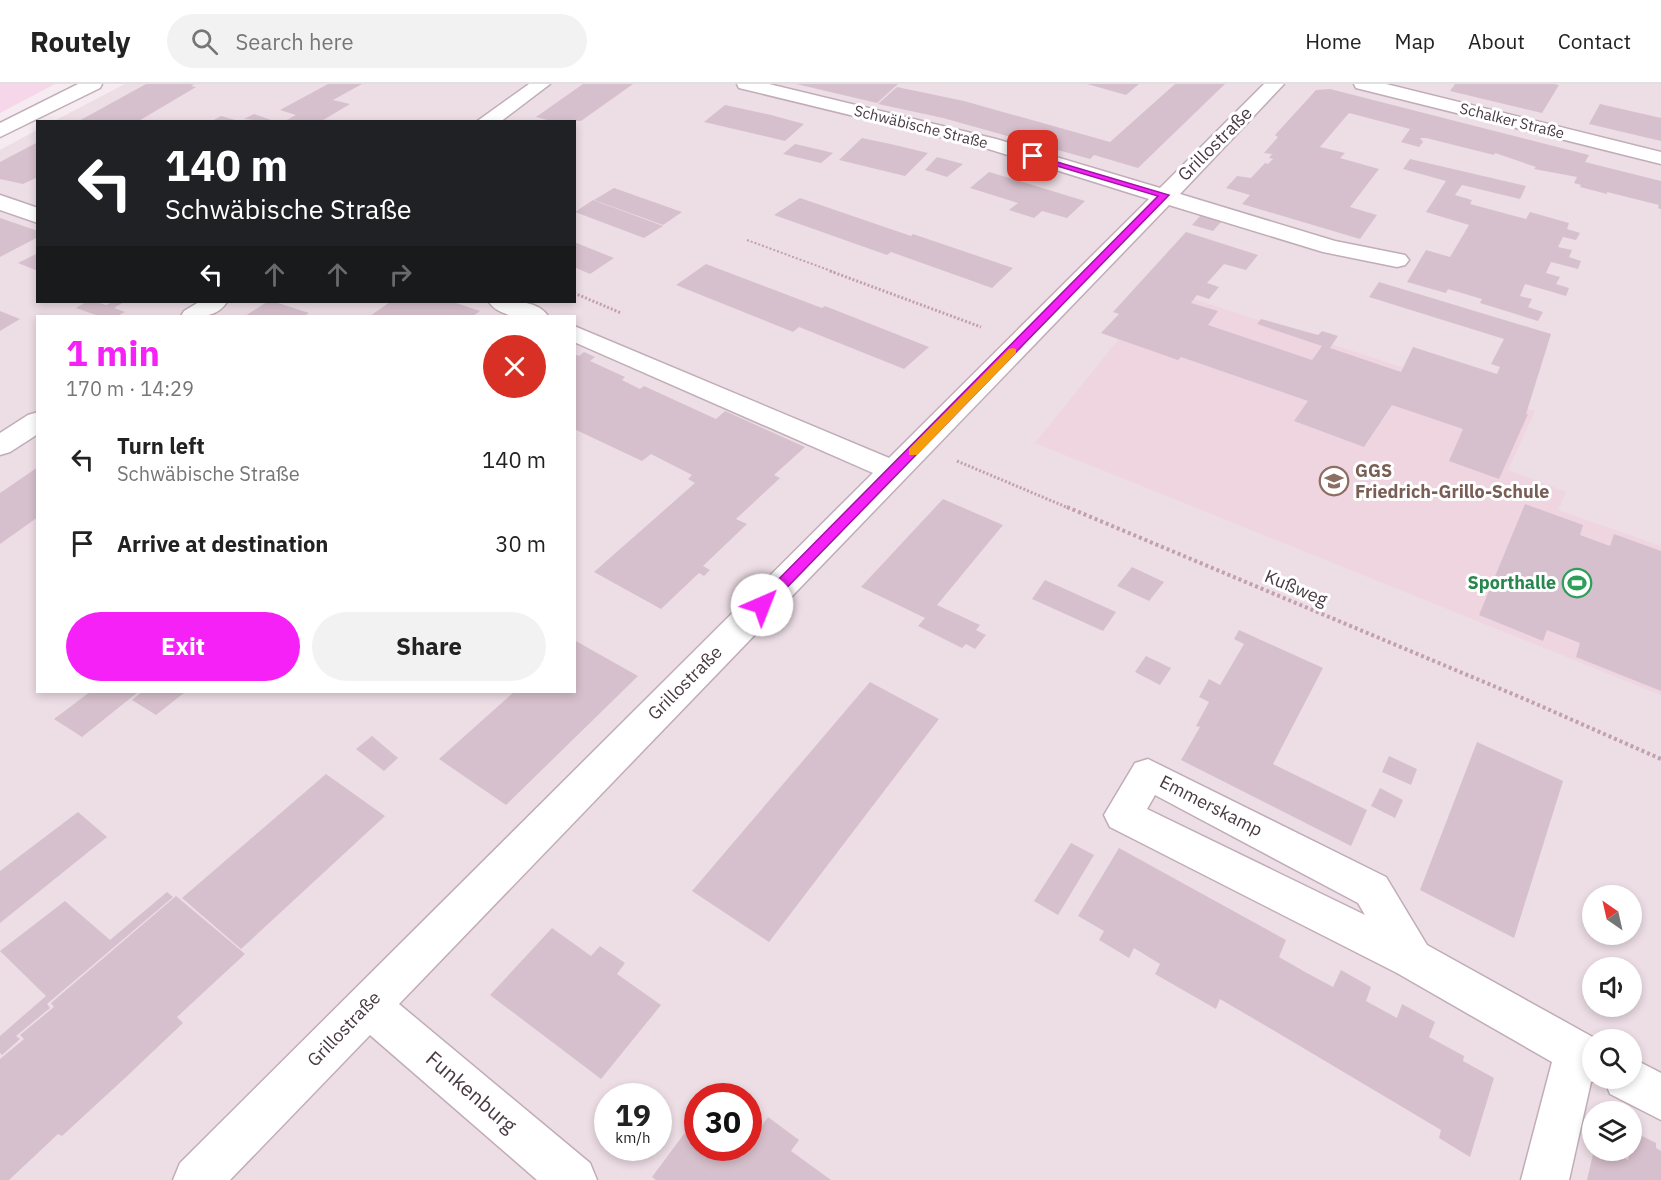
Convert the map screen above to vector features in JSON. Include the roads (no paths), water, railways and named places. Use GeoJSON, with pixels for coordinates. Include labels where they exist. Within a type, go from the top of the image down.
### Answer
{"type":"FeatureCollection","features":[{"type":"Feature","properties":{"kind":"street"},"geometry":{"type":"LineString","coordinates":[[0,131],[93,84]]}},
{"type":"Feature","properties":{"kind":"street"},"geometry":{"type":"LineString","coordinates":[[489,120],[541,84]]}},
{"type":"Feature","properties":{"kind":"street","name":"Schwäbische Straße"},"geometry":{"type":"LineString","coordinates":[[746,84],[989,143],[1330,247],[1396,260]]}},
{"type":"Feature","properties":{"kind":"street","name":"Grillostraße"},"geometry":{"type":"LineString","coordinates":[[197,1180],[1275,84]]}},
{"type":"Feature","properties":{"kind":"street","name":"Schalker Straße"},"geometry":{"type":"LineString","coordinates":[[1364,84],[1661,158]]}},
{"type":"Feature","properties":{"kind":"street"},"geometry":{"type":"LineString","coordinates":[[0,202],[36,215]]}},
{"type":"Feature","properties":{"kind":"street"},"geometry":{"type":"LineString","coordinates":[[195,315],[213,303]]}},
{"type":"Feature","properties":{"kind":"street"},"geometry":{"type":"LineString","coordinates":[[504,303],[534,315]]}},
{"type":"Feature","properties":{"kind":"street"},"geometry":{"type":"LineString","coordinates":[[576,334],[893,471]]}},
{"type":"Feature","properties":{"kind":"street"},"geometry":{"type":"LineString","coordinates":[[0,446],[36,422]]}},
{"type":"Feature","properties":{"kind":"street","name":"Emmerskamp"},"geometry":{"type":"LineString","coordinates":[[1412,959],[1372,890],[1148,774],[1123,815],[1412,959],[1582,1055]]}},
{"type":"Feature","properties":{"kind":"street","name":"Funkenburg"},"geometry":{"type":"LineString","coordinates":[[368,1005],[573,1180]]}},
{"type":"Feature","properties":{"kind":"street","name":"Emmerskamp"},"geometry":{"type":"LineString","coordinates":[[1545,1180],[1582,1062]]}},
{"type":"Feature","properties":{"kind":"street"},"geometry":{"type":"LineString","coordinates":[[1642,1087],[1661,1097]]}},
{"type":"Feature","properties":{"kind":"place","name":"GGS Friedrich-Grillo-Schule"},"geometry":{"type":"Point","coordinates":[1334,481]}},
{"type":"Feature","properties":{"kind":"place","name":"Sporthalle"},"geometry":{"type":"Point","coordinates":[1577,583]}}]}
